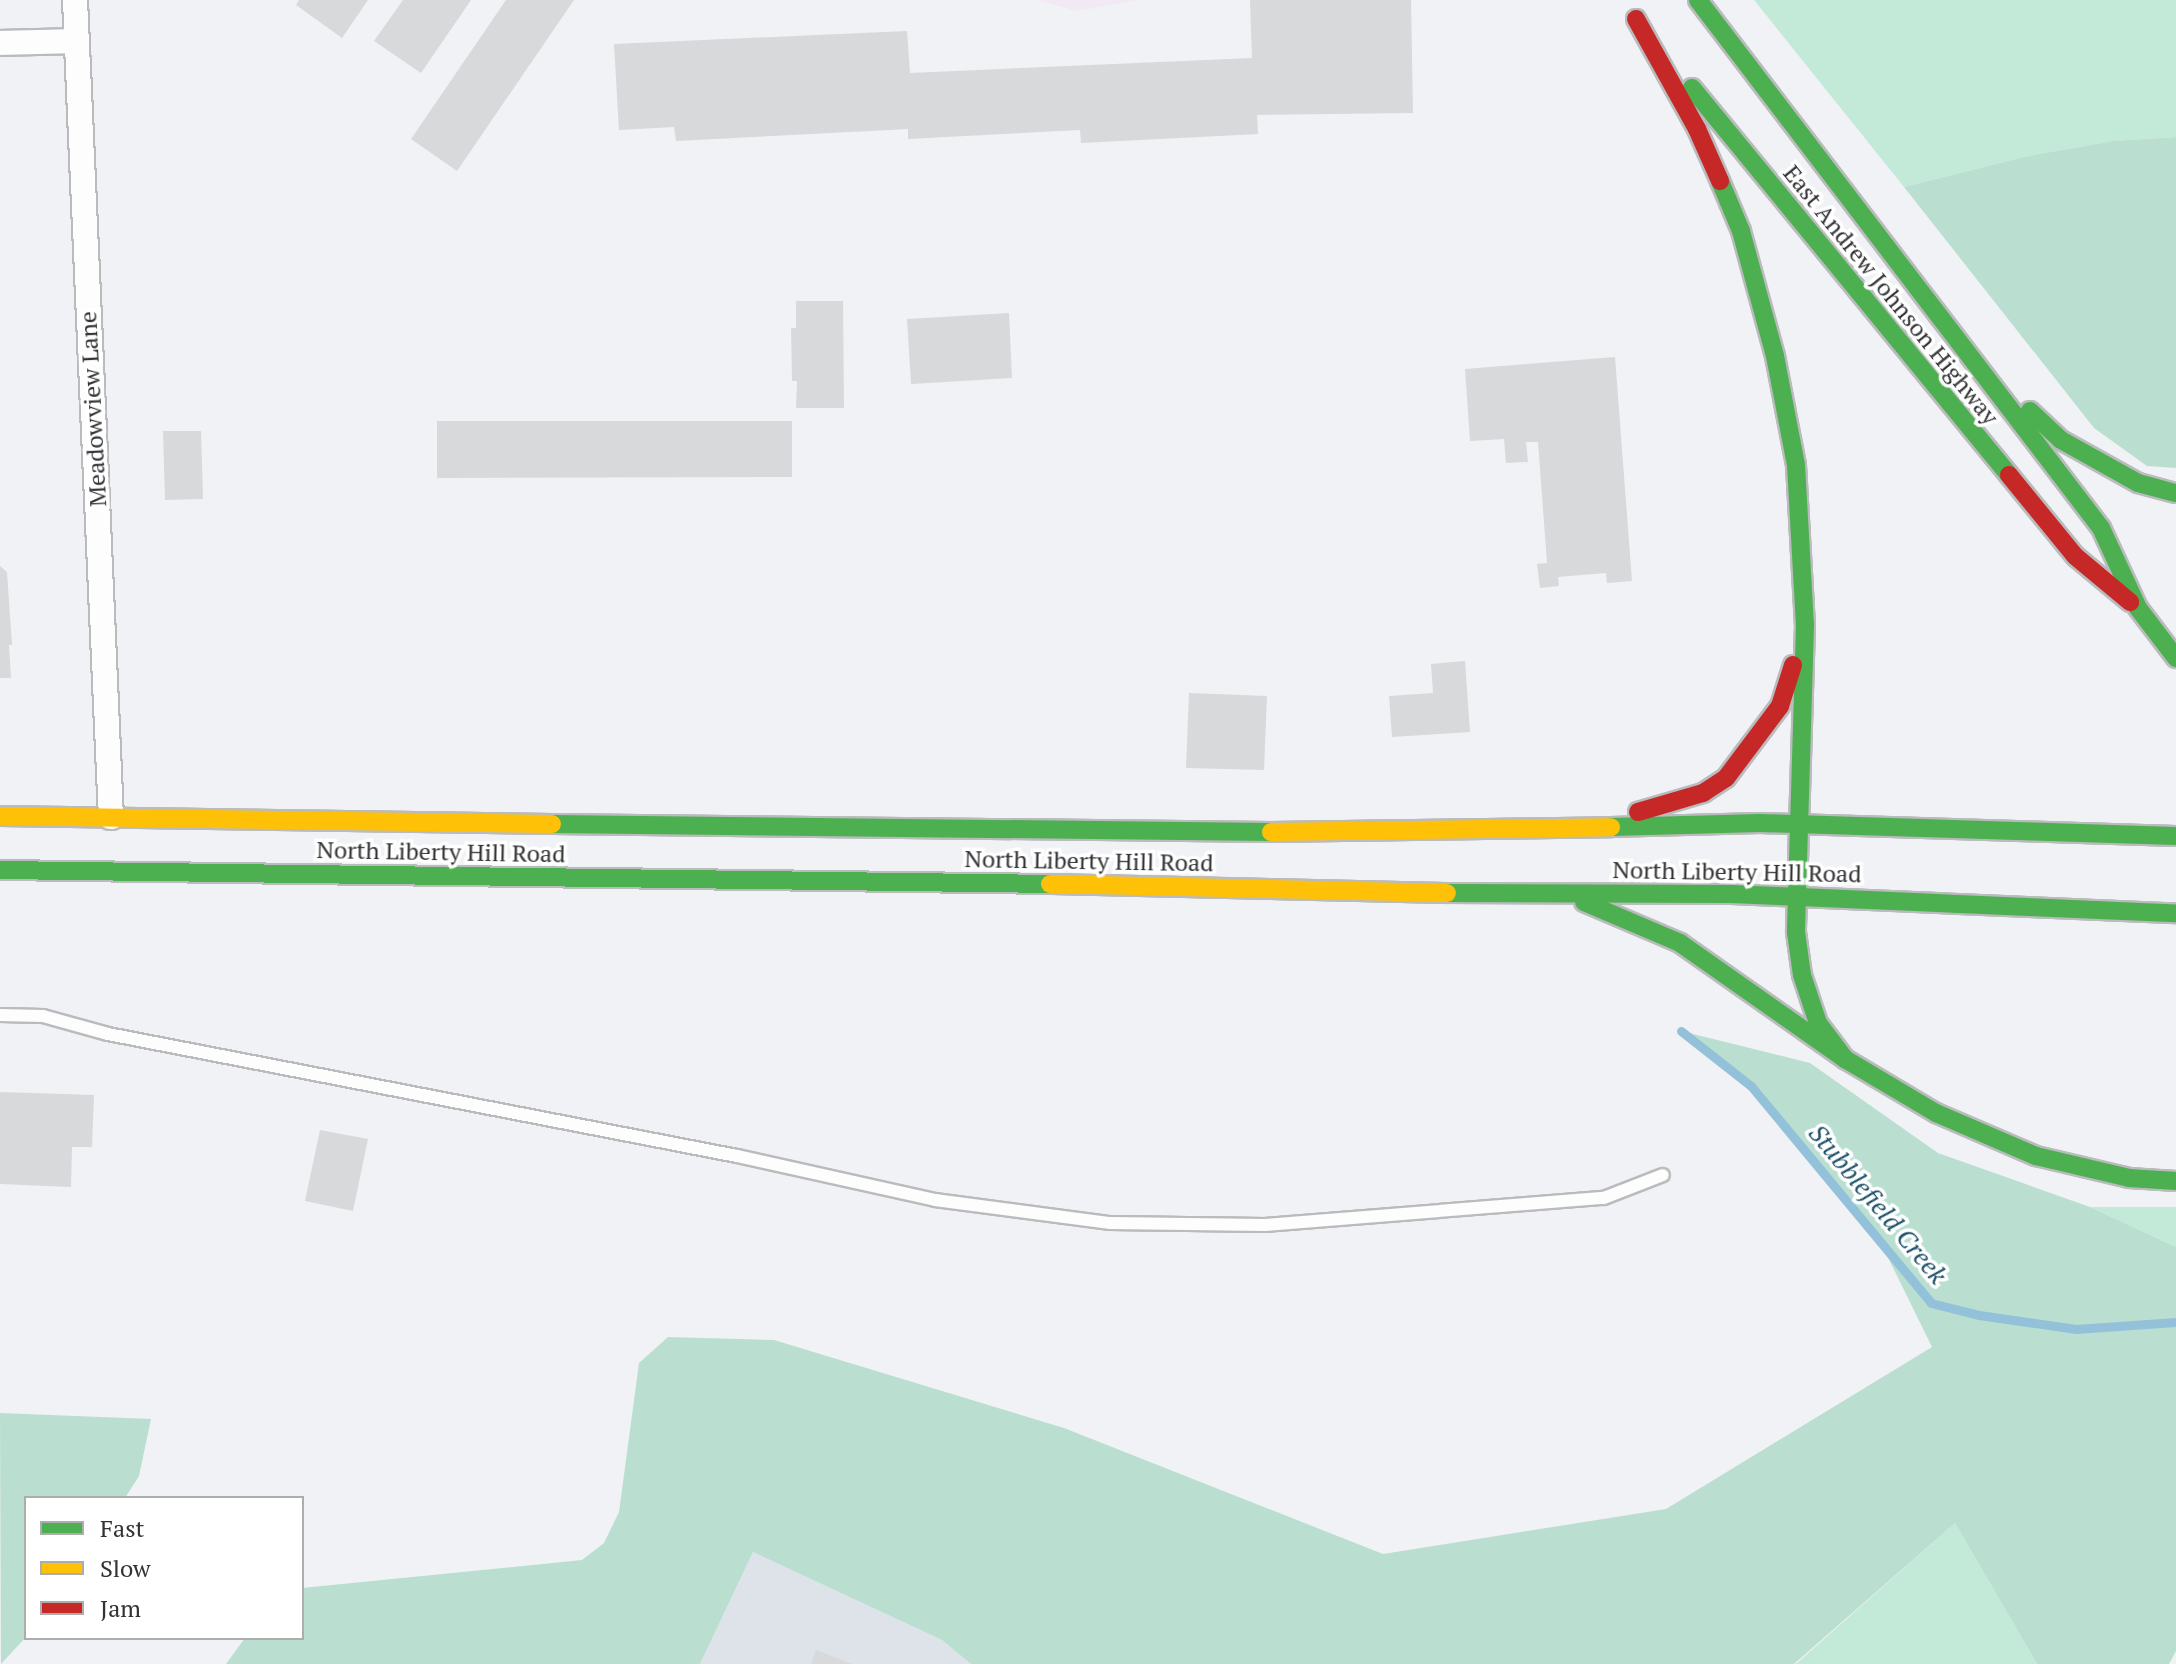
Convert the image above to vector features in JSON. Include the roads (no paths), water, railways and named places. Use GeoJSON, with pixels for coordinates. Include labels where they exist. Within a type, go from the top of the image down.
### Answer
{"type":"FeatureCollection","features":[{"type":"Feature","properties":{"kind":"main road","name":"East Andrew Johnson Highway"},"geometry":{"type":"LineString","coordinates":[[1621,0],[2054,532],[2075,556],[2138,608]]}},
{"type":"Feature","properties":{"kind":"main road","name":"East Andrew Johnson Highway"},"geometry":{"type":"LineString","coordinates":[[1698,0],[2101,528],[2138,608],[2176,658]]}},
{"type":"Feature","properties":{"kind":"main road"},"geometry":{"type":"LineString","coordinates":[[1636,19],[1697,129],[1741,231],[1775,356],[1796,465],[1805,625],[1796,932],[1802,975],[1818,1023],[1845,1059]]}},
{"type":"Feature","properties":{"kind":"main road"},"geometry":{"type":"LineString","coordinates":[[1967,352],[2061,440],[2138,483],[2176,493]]}},
{"type":"Feature","properties":{"kind":"main road"},"geometry":{"type":"LineString","coordinates":[[1578,826],[1664,806],[1703,793],[1726,778],[1744,758],[1780,706],[1805,625]]}},
{"type":"Feature","properties":{"kind":"main road","name":"North Liberty Hill Road"},"geometry":{"type":"LineString","coordinates":[[0,816],[112,824],[1167,832],[1405,833],[1578,826],[1799,824],[2176,836]]}},
{"type":"Feature","properties":{"kind":"main road","name":"North Liberty Hill Road"},"geometry":{"type":"LineString","coordinates":[[0,870],[113,865],[1556,894],[1797,896],[2176,913]]}},
{"type":"Feature","properties":{"kind":"main road"},"geometry":{"type":"LineString","coordinates":[[1556,894],[1612,912],[1680,943],[1845,1059],[1936,1113],[2036,1156],[2129,1178],[2176,1181]]}},
{"type":"Feature","properties":{"kind":"street","name":"Meadowview Lane"},"geometry":{"type":"LineString","coordinates":[[75,0],[112,824]]}},
{"type":"Feature","properties":{"kind":"street"},"geometry":{"type":"LineString","coordinates":[[0,43],[76,41]]}},
{"type":"Feature","properties":{"kind":"lane"},"geometry":{"type":"LineString","coordinates":[[0,1015],[43,1016],[108,1034],[737,1156],[935,1200],[1110,1223],[1265,1225],[1604,1198],[1663,1175]]}},
{"type":"Feature","properties":{"kind":"waterway","name":"Stubblefield Creek"},"geometry":{"type":"LineString","coordinates":[[1681,1031],[1751,1086],[1931,1303],[1979,1315],[2076,1329],[2176,1322]]}}]}
